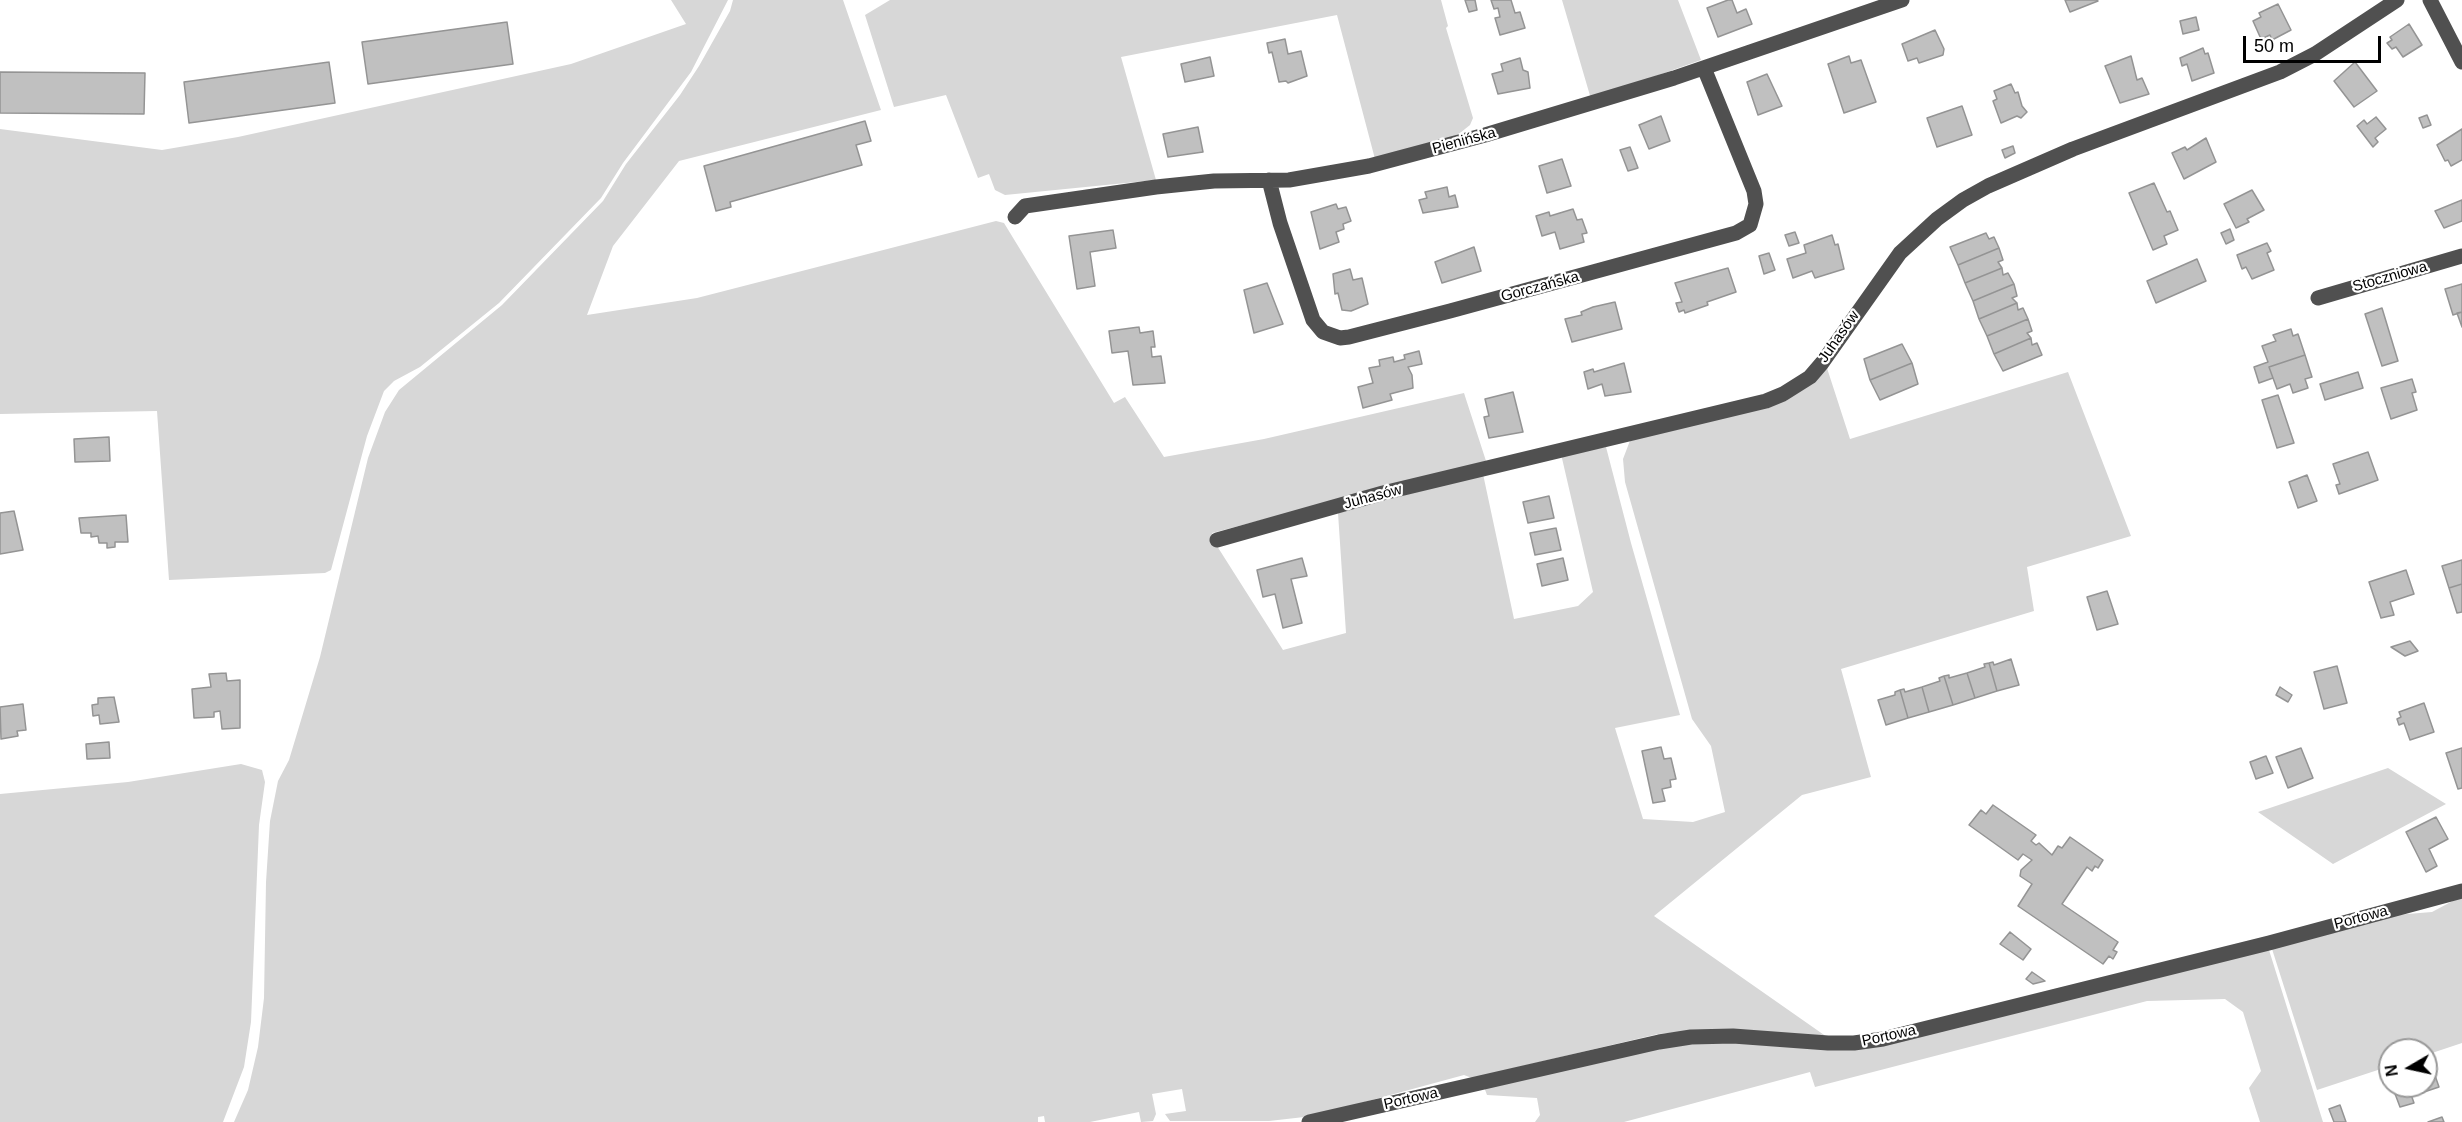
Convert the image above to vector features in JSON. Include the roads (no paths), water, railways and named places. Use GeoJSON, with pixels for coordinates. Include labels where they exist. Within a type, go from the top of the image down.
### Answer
{"type":"FeatureCollection","features":[{"type":"Feature","properties":{"kind":"street","name":"Pienińska"},"geometry":{"type":"LineString","coordinates":[[1015,217],[1025,206],[1145,188],[1214,181],[1319,177],[1369,166],[1485,135],[1704,68],[1902,0]]}},
{"type":"Feature","properties":{"kind":"street","name":"Juhasów"},"geometry":{"type":"LineString","coordinates":[[1217,540],[1383,493],[1766,401],[1783,394],[1809,376],[1822,363],[1900,253],[1937,219],[1963,200],[1988,186],[2073,149],[2280,72],[2315,54],[2397,0]]}},
{"type":"Feature","properties":{"kind":"street"},"geometry":{"type":"LineString","coordinates":[[2430,0],[2462,62]]}},
{"type":"Feature","properties":{"kind":"street","name":"Gorczańska"},"geometry":{"type":"LineString","coordinates":[[1269,180],[1280,223],[1313,320],[1323,332],[1329,336],[1349,337],[1450,311],[1725,237],[1750,225],[1756,204],[1754,191],[1704,68]]}},
{"type":"Feature","properties":{"kind":"street","name":"Stoczniowa"},"geometry":{"type":"LineString","coordinates":[[2319,298],[2462,256]]}},
{"type":"Feature","properties":{"kind":"street","name":"Portowa"},"geometry":{"type":"LineString","coordinates":[[1309,1122],[1659,1042],[1691,1037],[1733,1035],[1828,1043],[1854,1043],[1883,1039],[2269,943],[2462,891]]}}]}
